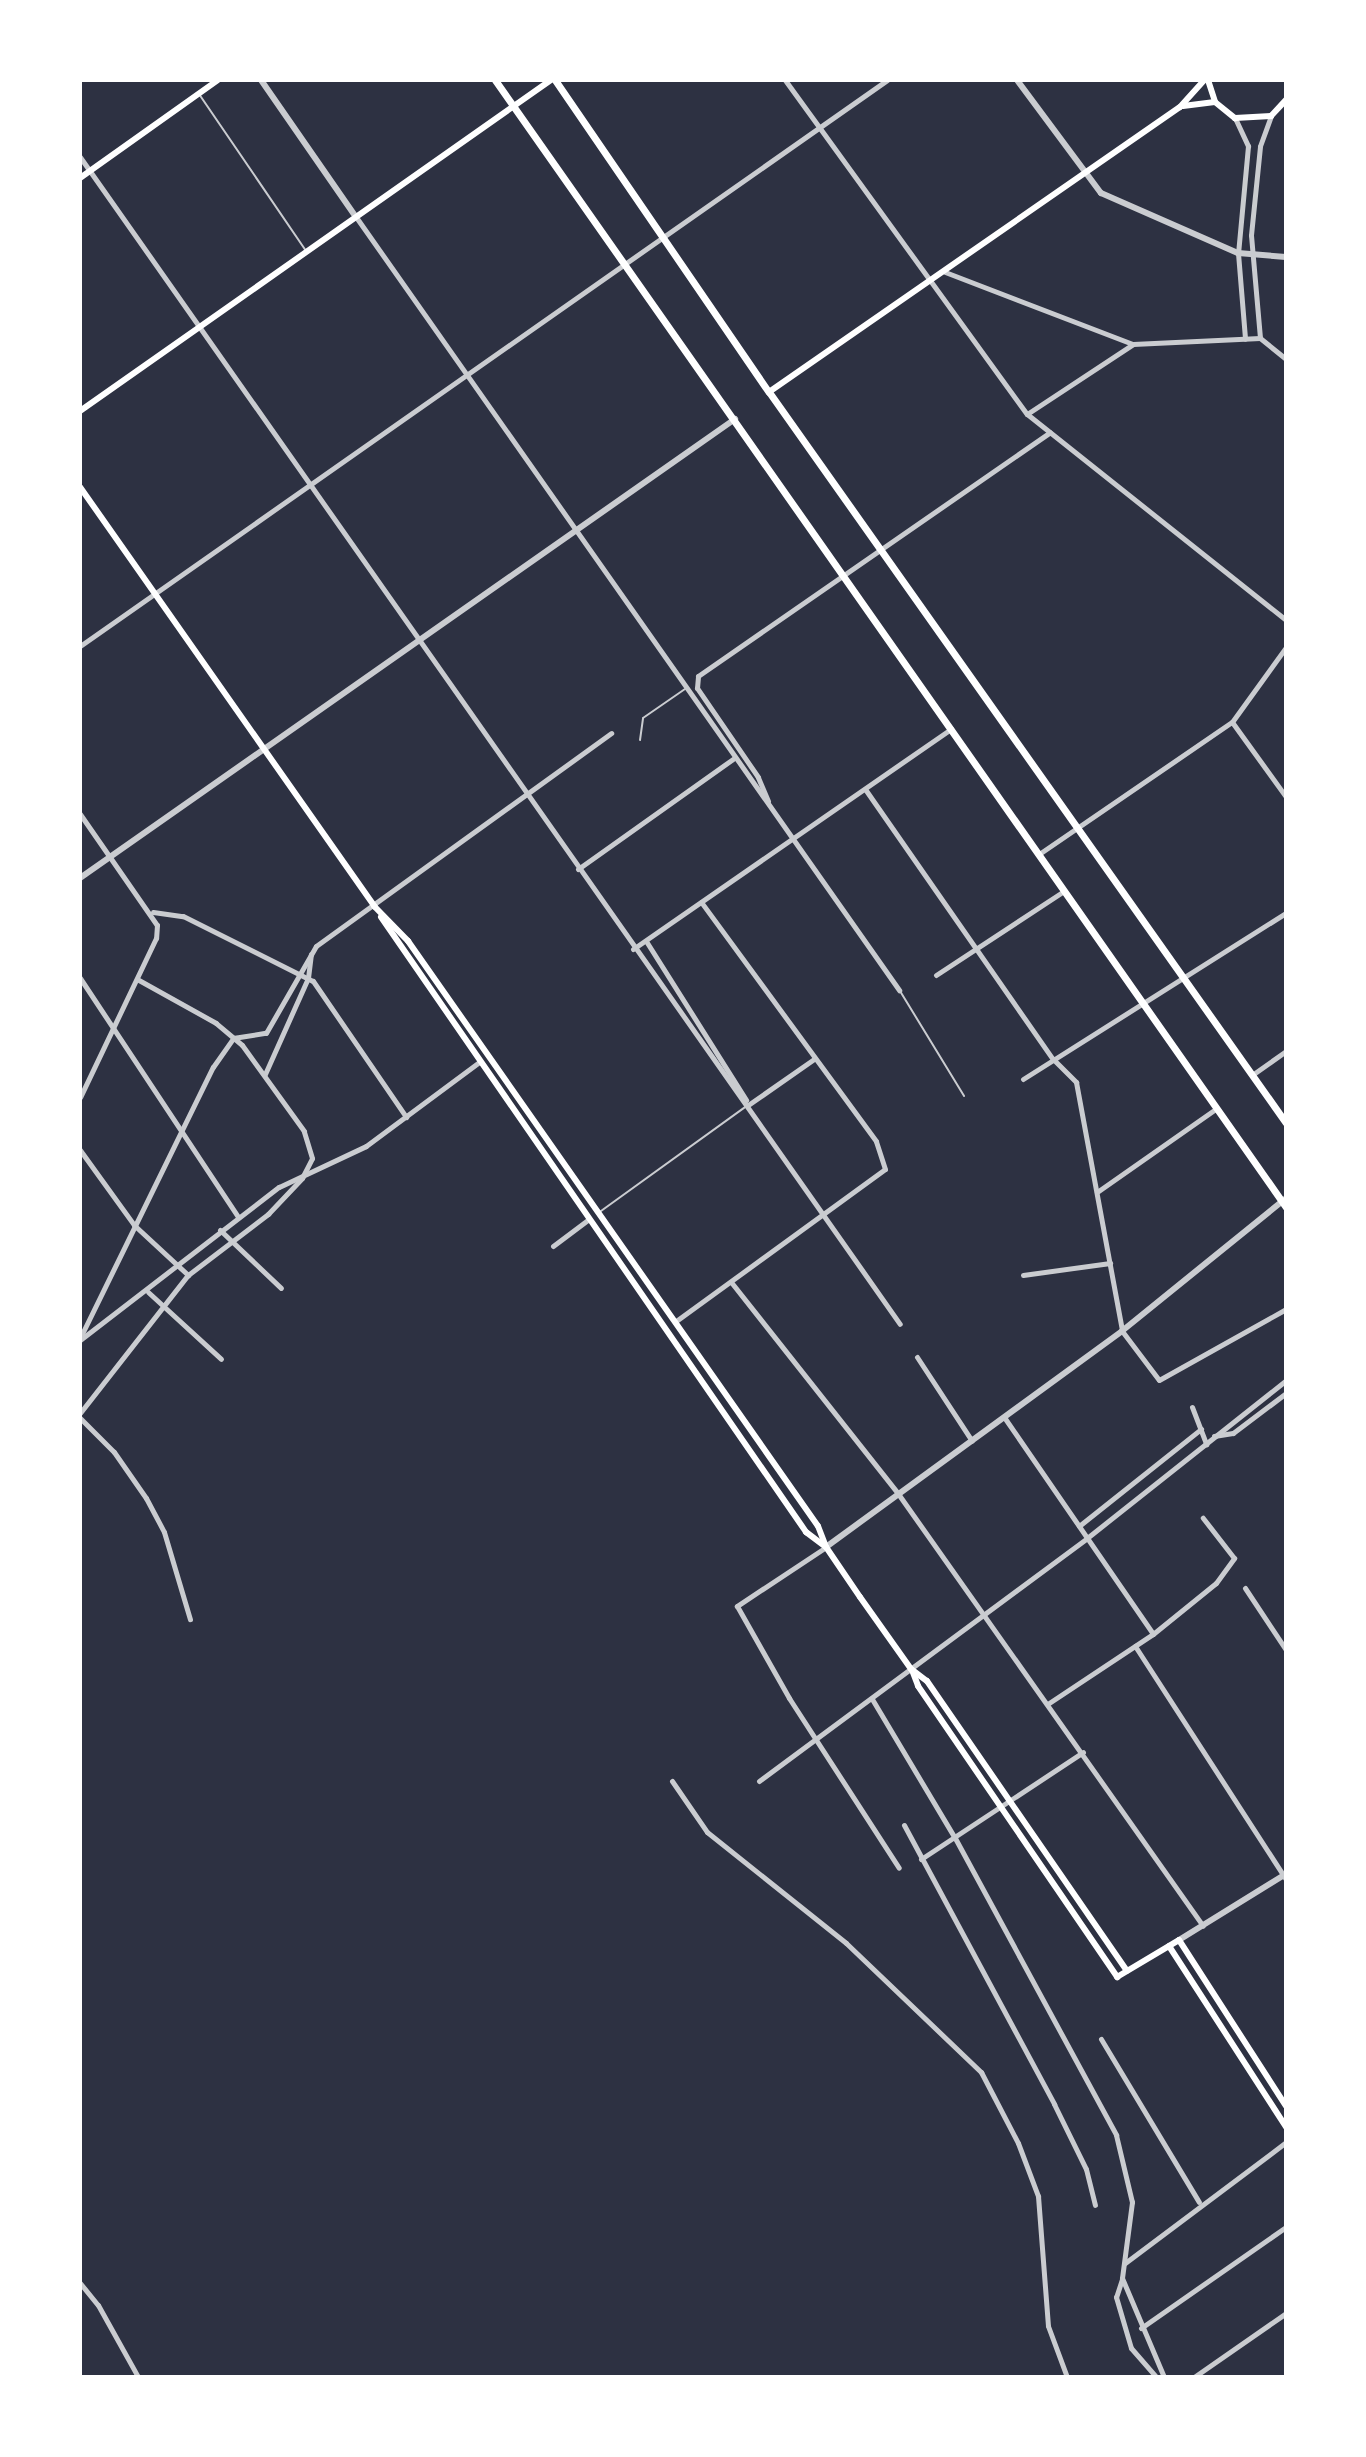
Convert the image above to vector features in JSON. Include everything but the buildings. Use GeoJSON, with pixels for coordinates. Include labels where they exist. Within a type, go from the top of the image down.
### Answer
{"type":"FeatureCollection","features":[{"type":"Feature","properties":{"kind":"main road"},"geometry":{"type":"LineString","coordinates":[[80,178],[218,80]]}},
{"type":"Feature","properties":{"kind":"main road"},"geometry":{"type":"LineString","coordinates":[[495,80],[1140,1001],[1285,1202]]}},
{"type":"Feature","properties":{"kind":"main road"},"geometry":{"type":"LineString","coordinates":[[80,411],[553,80],[665,235],[769,392],[1286,1123]]}},
{"type":"Feature","properties":{"kind":"main road"},"geometry":{"type":"LineString","coordinates":[[769,392],[1084,176],[1180,107],[1206,80],[1215,102],[1235,118],[1271,116],[1285,106]]}},
{"type":"Feature","properties":{"kind":"main road"},"geometry":{"type":"LineString","coordinates":[[1180,107],[1215,102]]}},
{"type":"Feature","properties":{"kind":"main road"},"geometry":{"type":"LineString","coordinates":[[80,487],[806,1532],[826,1547]]}},
{"type":"Feature","properties":{"kind":"main road"},"geometry":{"type":"LineString","coordinates":[[374,906],[408,941],[676,1321],[818,1526],[826,1547],[911,1669],[918,1686],[1117,1977],[1179,1940],[1286,2106]]}},
{"type":"Feature","properties":{"kind":"main road"},"geometry":{"type":"LineString","coordinates":[[911,1669],[927,1681],[1127,1971]]}},
{"type":"Feature","properties":{"kind":"main road"},"geometry":{"type":"LineString","coordinates":[[1169,1946],[1286,2127]]}},
{"type":"Feature","properties":{"kind":"street"},"geometry":{"type":"LineString","coordinates":[[261,80],[733,759],[794,838],[899,990]]}},
{"type":"Feature","properties":{"kind":"street"},"geometry":{"type":"LineString","coordinates":[[785,80],[928,283],[1027,414],[1286,620]]}},
{"type":"Feature","properties":{"kind":"street"},"geometry":{"type":"LineString","coordinates":[[80,646],[887,80]]}},
{"type":"Feature","properties":{"kind":"street"},"geometry":{"type":"LineString","coordinates":[[1017,80],[1084,176],[1101,193],[1238,253],[1286,257]]}},
{"type":"Feature","properties":{"kind":"street"},"geometry":{"type":"LineString","coordinates":[[1260,338],[1251,253],[1260,146],[1271,116]]}},
{"type":"Feature","properties":{"kind":"street"},"geometry":{"type":"LineString","coordinates":[[1235,118],[1248,146],[1238,253],[1245,339]]}},
{"type":"Feature","properties":{"kind":"street"},"geometry":{"type":"LineString","coordinates":[[80,157],[530,795],[633,949],[748,1105],[900,1324]]}},
{"type":"Feature","properties":{"kind":"street"},"geometry":{"type":"LineString","coordinates":[[945,272],[1133,344],[1260,338],[1286,359]]}},
{"type":"Feature","properties":{"kind":"street"},"geometry":{"type":"LineString","coordinates":[[1027,414],[1133,344]]}},
{"type":"Feature","properties":{"kind":"street"},"geometry":{"type":"LineString","coordinates":[[80,878],[735,419]]}},
{"type":"Feature","properties":{"kind":"street"},"geometry":{"type":"LineString","coordinates":[[770,805],[758,777],[697,688],[698,676],[1050,432]]}},
{"type":"Feature","properties":{"kind":"street"},"geometry":{"type":"LineString","coordinates":[[1039,854],[1232,722],[1286,647]]}},
{"type":"Feature","properties":{"kind":"street"},"geometry":{"type":"LineString","coordinates":[[1232,722],[1286,797]]}},
{"type":"Feature","properties":{"kind":"street"},"geometry":{"type":"LineString","coordinates":[[633,949],[951,729]]}},
{"type":"Feature","properties":{"kind":"street"},"geometry":{"type":"LineString","coordinates":[[233,1038],[266,1033],[311,951],[530,795],[611,733]]}},
{"type":"Feature","properties":{"kind":"street"},"geometry":{"type":"LineString","coordinates":[[578,869],[733,759]]}},
{"type":"Feature","properties":{"kind":"street"},"geometry":{"type":"LineString","coordinates":[[865,789],[1053,1059],[1082,1094],[1096,1192],[1122,1331],[1159,1380],[1286,1309]]}},
{"type":"Feature","properties":{"kind":"street"},"geometry":{"type":"LineString","coordinates":[[80,814],[153,912],[156,938],[80,1097]]}},
{"type":"Feature","properties":{"kind":"street"},"geometry":{"type":"LineString","coordinates":[[936,975],[1064,891]]}},
{"type":"Feature","properties":{"kind":"street"},"geometry":{"type":"LineString","coordinates":[[676,1321],[885,1169],[876,1141],[701,902]]}},
{"type":"Feature","properties":{"kind":"street"},"geometry":{"type":"LineString","coordinates":[[153,912],[183,916],[308,978],[406,1117]]}},
{"type":"Feature","properties":{"kind":"street"},"geometry":{"type":"LineString","coordinates":[[1023,1079],[1140,1001],[1286,913]]}},
{"type":"Feature","properties":{"kind":"street"},"geometry":{"type":"LineString","coordinates":[[646,941],[734,1074],[748,1105]]}},
{"type":"Feature","properties":{"kind":"street"},"geometry":{"type":"LineString","coordinates":[[265,1075],[308,978],[311,951]]}},
{"type":"Feature","properties":{"kind":"street"},"geometry":{"type":"LineString","coordinates":[[80,978],[238,1217]]}},
{"type":"Feature","properties":{"kind":"street"},"geometry":{"type":"LineString","coordinates":[[137,979],[233,1038],[265,1075],[310,1146],[312,1158],[302,1178],[233,1241],[188,1275],[80,1415],[114,1452],[146,1498],[164,1532],[190,1619]]}},
{"type":"Feature","properties":{"kind":"street"},"geometry":{"type":"LineString","coordinates":[[80,1339],[181,1132],[233,1038]]}},
{"type":"Feature","properties":{"kind":"street"},"geometry":{"type":"LineString","coordinates":[[1252,1075],[1286,1051]]}},
{"type":"Feature","properties":{"kind":"street"},"geometry":{"type":"LineString","coordinates":[[748,1105],[814,1059]]}},
{"type":"Feature","properties":{"kind":"street"},"geometry":{"type":"LineString","coordinates":[[80,1339],[148,1292],[174,1264],[238,1217],[302,1178],[339,1163],[479,1062]]}},
{"type":"Feature","properties":{"kind":"street"},"geometry":{"type":"LineString","coordinates":[[1096,1192],[1217,1108]]}},
{"type":"Feature","properties":{"kind":"street"},"geometry":{"type":"LineString","coordinates":[[80,1150],[134,1225],[188,1275]]}},
{"type":"Feature","properties":{"kind":"street"},"geometry":{"type":"LineString","coordinates":[[899,1868],[737,1606],[826,1547],[972,1442],[1122,1331],[1285,1202]]}},
{"type":"Feature","properties":{"kind":"street"},"geometry":{"type":"LineString","coordinates":[[553,1246],[589,1219]]}},
{"type":"Feature","properties":{"kind":"street"},"geometry":{"type":"LineString","coordinates":[[220,1230],[281,1288]]}},
{"type":"Feature","properties":{"kind":"street"},"geometry":{"type":"LineString","coordinates":[[1023,1275],[1110,1263]]}},
{"type":"Feature","properties":{"kind":"street"},"geometry":{"type":"LineString","coordinates":[[731,1282],[899,1495],[1049,1703],[1203,1926]]}},
{"type":"Feature","properties":{"kind":"street"},"geometry":{"type":"LineString","coordinates":[[148,1292],[221,1359]]}},
{"type":"Feature","properties":{"kind":"street"},"geometry":{"type":"LineString","coordinates":[[917,1357],[972,1442]]}},
{"type":"Feature","properties":{"kind":"street"},"geometry":{"type":"LineString","coordinates":[[759,1781],[1087,1538],[1286,1380]]}},
{"type":"Feature","properties":{"kind":"street"},"geometry":{"type":"LineString","coordinates":[[1213,1436],[1233,1433],[1286,1393]]}},
{"type":"Feature","properties":{"kind":"street"},"geometry":{"type":"LineString","coordinates":[[1192,1407],[1206,1444]]}},
{"type":"Feature","properties":{"kind":"street"},"geometry":{"type":"LineString","coordinates":[[1004,1417],[1153,1634]]}},
{"type":"Feature","properties":{"kind":"street"},"geometry":{"type":"LineString","coordinates":[[1079,1526],[1201,1429]]}},
{"type":"Feature","properties":{"kind":"street"},"geometry":{"type":"LineString","coordinates":[[1049,1703],[1153,1634],[1211,1589],[1234,1558],[1203,1518]]}},
{"type":"Feature","properties":{"kind":"street"},"geometry":{"type":"LineString","coordinates":[[1245,1588],[1286,1650]]}},
{"type":"Feature","properties":{"kind":"street"},"geometry":{"type":"LineString","coordinates":[[1135,1646],[1285,1876],[1179,1940]]}},
{"type":"Feature","properties":{"kind":"street"},"geometry":{"type":"LineString","coordinates":[[872,1699],[955,1838],[1116,2135],[1132,2202],[1122,2278],[1116,2297],[1131,2348],[1156,2377]]}},
{"type":"Feature","properties":{"kind":"street"},"geometry":{"type":"LineString","coordinates":[[921,1859],[1083,1752]]}},
{"type":"Feature","properties":{"kind":"street"},"geometry":{"type":"LineString","coordinates":[[672,1781],[707,1832],[856,1952],[981,2072],[1018,2143],[1038,2196],[1048,2326],[1067,2377]]}},
{"type":"Feature","properties":{"kind":"street"},"geometry":{"type":"LineString","coordinates":[[904,1825],[1054,2104],[1086,2169],[1095,2205]]}},
{"type":"Feature","properties":{"kind":"street"},"geometry":{"type":"LineString","coordinates":[[1101,2039],[1199,2202]]}},
{"type":"Feature","properties":{"kind":"street"},"geometry":{"type":"LineString","coordinates":[[1124,2263],[1199,2202],[1286,2142]]}},
{"type":"Feature","properties":{"kind":"street"},"geometry":{"type":"LineString","coordinates":[[1141,2328],[1286,2227]]}},
{"type":"Feature","properties":{"kind":"street"},"geometry":{"type":"LineString","coordinates":[[1122,2278],[1164,2377]]}},
{"type":"Feature","properties":{"kind":"street"},"geometry":{"type":"LineString","coordinates":[[80,2283],[98,2305],[138,2377]]}},
{"type":"Feature","properties":{"kind":"street"},"geometry":{"type":"LineString","coordinates":[[1194,2377],[1286,2313]]}},
{"type":"Feature","properties":{"kind":"lane"},"geometry":{"type":"LineString","coordinates":[[199,94],[307,252]]}},
{"type":"Feature","properties":{"kind":"lane"},"geometry":{"type":"LineString","coordinates":[[640,740],[643,718],[685,689]]}},
{"type":"Feature","properties":{"kind":"lane"},"geometry":{"type":"LineString","coordinates":[[899,990],[964,1096]]}},
{"type":"Feature","properties":{"kind":"lane"},"geometry":{"type":"LineString","coordinates":[[600,1212],[748,1105]]}}]}
